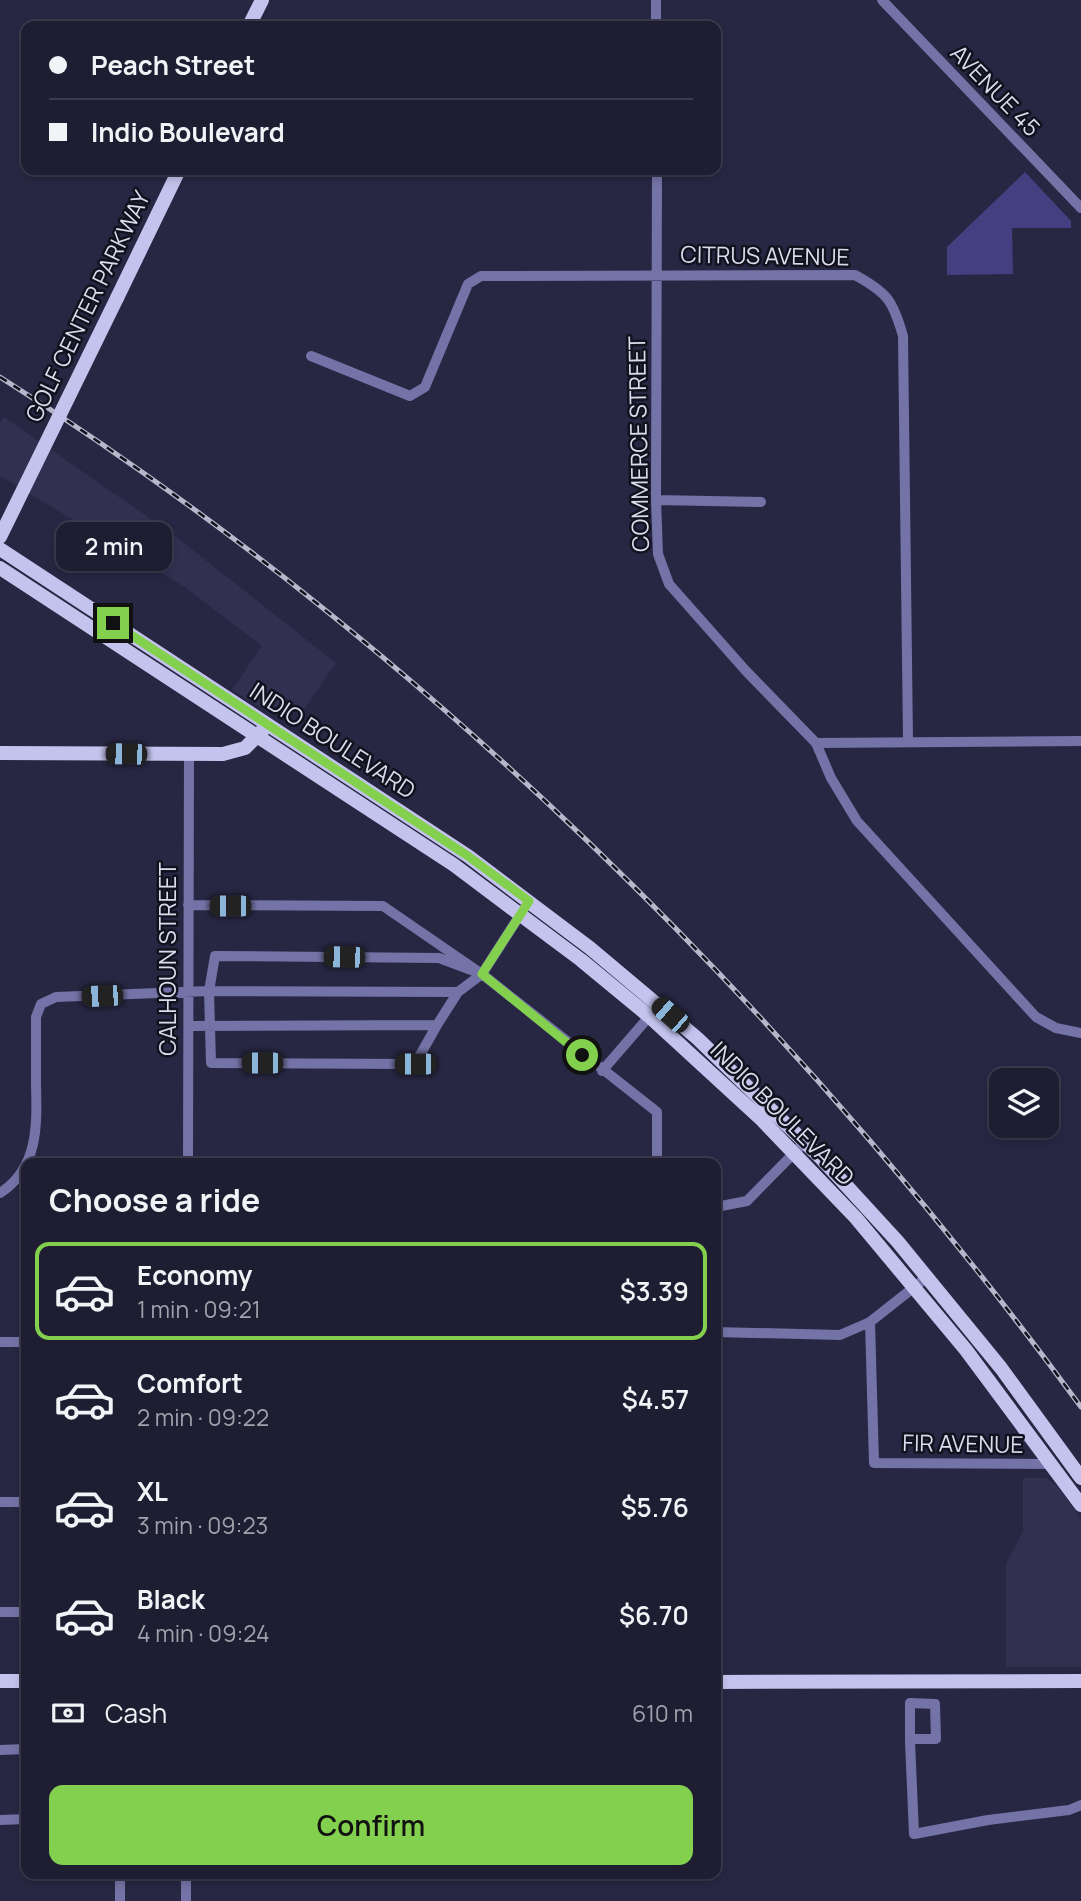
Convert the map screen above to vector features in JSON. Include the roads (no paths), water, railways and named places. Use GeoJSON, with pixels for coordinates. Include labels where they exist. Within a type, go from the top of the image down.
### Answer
{"type":"FeatureCollection","features":[{"type":"Feature","properties":{"kind":"main road"},"geometry":{"type":"LineString","coordinates":[[252,21],[262,0]]}},
{"type":"Feature","properties":{"kind":"main road","name":"GOLF CENTER PARKWAY"},"geometry":{"type":"LineString","coordinates":[[0,537],[177,175]]}},
{"type":"Feature","properties":{"kind":"main road","name":"INDIO BOULEVARD"},"geometry":{"type":"LineString","coordinates":[[0,549],[468,856],[525,907],[654,1011],[724,1084],[800,1147],[856,1218],[921,1282],[1001,1368],[1081,1478]]}},
{"type":"Feature","properties":{"kind":"main road","name":"INDIO BOULEVARD"},"geometry":{"type":"LineString","coordinates":[[0,568],[444,859],[525,907]]}},
{"type":"Feature","properties":{"kind":"main road"},"geometry":{"type":"LineString","coordinates":[[0,753],[235,752],[248,746],[269,724]]}},
{"type":"Feature","properties":{"kind":"main road","name":"INDIO BOULEVARD"},"geometry":{"type":"LineString","coordinates":[[921,1282],[967,1350],[1081,1505]]}},
{"type":"Feature","properties":{"kind":"main road"},"geometry":{"type":"LineString","coordinates":[[0,1681],[21,1681]]}},
{"type":"Feature","properties":{"kind":"main road"},"geometry":{"type":"LineString","coordinates":[[721,1682],[1081,1681]]}},
{"type":"Feature","properties":{"kind":"street"},"geometry":{"type":"LineString","coordinates":[[656,0],[656,21]]}},
{"type":"Feature","properties":{"kind":"street","name":"AVENUE 45"},"geometry":{"type":"LineString","coordinates":[[881,0],[1081,208]]}},
{"type":"Feature","properties":{"kind":"street","name":"COMMERCE STREET"},"geometry":{"type":"LineString","coordinates":[[657,175],[658,554],[669,584],[746,671],[816,743]]}},
{"type":"Feature","properties":{"kind":"street","name":"CITRUS AVENUE"},"geometry":{"type":"LineString","coordinates":[[311,356],[410,396],[425,387],[468,284],[481,276],[855,275],[880,288],[896,313],[903,336],[908,741]]}},
{"type":"Feature","properties":{"kind":"street"},"geometry":{"type":"LineString","coordinates":[[656,500],[761,502]]}},
{"type":"Feature","properties":{"kind":"street"},"geometry":{"type":"LineString","coordinates":[[1081,741],[816,743],[831,778],[857,821],[1036,1017],[1056,1028],[1081,1033]]}},
{"type":"Feature","properties":{"kind":"street","name":"CALHOUN STREET"},"geometry":{"type":"LineString","coordinates":[[188,1158],[189,754]]}},
{"type":"Feature","properties":{"kind":"street"},"geometry":{"type":"LineString","coordinates":[[188,905],[383,906],[482,974],[657,1112],[657,1158]]}},
{"type":"Feature","properties":{"kind":"street"},"geometry":{"type":"LineString","coordinates":[[189,1064],[415,1064],[458,992],[482,974],[525,907]]}},
{"type":"Feature","properties":{"kind":"street"},"geometry":{"type":"LineString","coordinates":[[211,1063],[209,992],[215,956],[439,958],[482,974]]}},
{"type":"Feature","properties":{"kind":"street"},"geometry":{"type":"LineString","coordinates":[[28,1158],[34,1145],[37,1123],[36,1017],[41,1004],[56,998],[209,992],[458,992]]}},
{"type":"Feature","properties":{"kind":"street"},"geometry":{"type":"LineString","coordinates":[[602,1071],[654,1011]]}},
{"type":"Feature","properties":{"kind":"street"},"geometry":{"type":"LineString","coordinates":[[189,1026],[437,1025]]}},
{"type":"Feature","properties":{"kind":"street"},"geometry":{"type":"LineString","coordinates":[[721,1206],[747,1201],[800,1147]]}},
{"type":"Feature","properties":{"kind":"street"},"geometry":{"type":"LineString","coordinates":[[0,1192],[21,1172]]}},
{"type":"Feature","properties":{"kind":"street"},"geometry":{"type":"LineString","coordinates":[[721,1332],[840,1335],[870,1322],[921,1282]]}},
{"type":"Feature","properties":{"kind":"street","name":"FIR AVENUE"},"geometry":{"type":"LineString","coordinates":[[870,1322],[874,1463],[1051,1464]]}},
{"type":"Feature","properties":{"kind":"street"},"geometry":{"type":"LineString","coordinates":[[0,1342],[21,1342]]}},
{"type":"Feature","properties":{"kind":"street"},"geometry":{"type":"LineString","coordinates":[[0,1502],[21,1502]]}},
{"type":"Feature","properties":{"kind":"street"},"geometry":{"type":"LineString","coordinates":[[0,1612],[21,1612]]}},
{"type":"Feature","properties":{"kind":"street"},"geometry":{"type":"LineString","coordinates":[[910,1739],[914,1834],[988,1820],[1069,1810],[1081,1805]]}},
{"type":"Feature","properties":{"kind":"street"},"geometry":{"type":"LineString","coordinates":[[0,1750],[21,1749]]}},
{"type":"Feature","properties":{"kind":"street"},"geometry":{"type":"LineString","coordinates":[[1069,1810],[1081,1815]]}},
{"type":"Feature","properties":{"kind":"street"},"geometry":{"type":"LineString","coordinates":[[0,1820],[21,1819]]}},
{"type":"Feature","properties":{"kind":"street"},"geometry":{"type":"LineString","coordinates":[[120,1879],[120,1901]]}},
{"type":"Feature","properties":{"kind":"street"},"geometry":{"type":"LineString","coordinates":[[186,1879],[186,1901]]}},
{"type":"Feature","properties":{"kind":"railway"},"geometry":{"type":"LineString","coordinates":[[0,377],[155,481],[304,593],[449,714],[588,841],[721,975],[847,1115],[968,1259],[1081,1407]]}}]}
